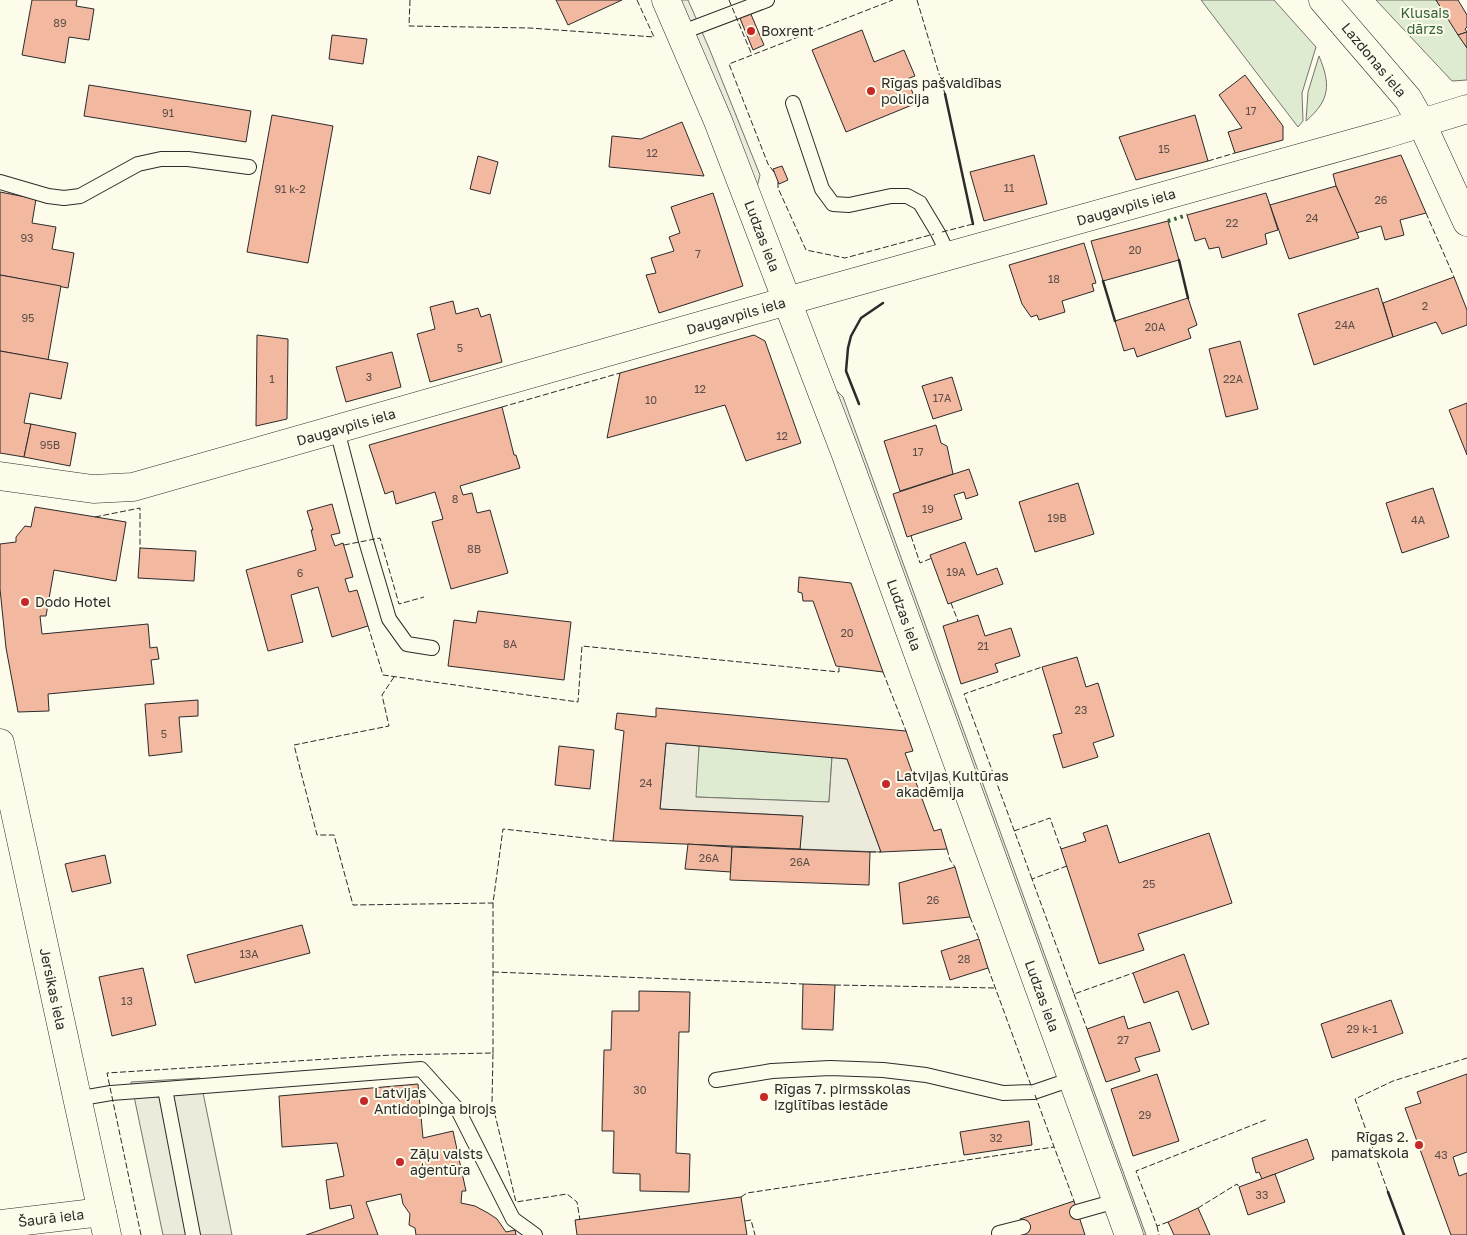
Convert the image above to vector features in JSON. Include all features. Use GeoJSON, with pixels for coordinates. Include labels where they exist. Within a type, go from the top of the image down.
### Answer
{"type":"FeatureCollection","features":[{"type":"Feature","properties":{"kind":"street","name":"Ludzas iela"},"geometry":{"type":"LineString","coordinates":[[666,0],[718,121],[845,452],[1129,1235]]}},
{"type":"Feature","properties":{"kind":"street","name":"Lazdonas iela"},"geometry":{"type":"LineString","coordinates":[[1323,0],[1408,99],[1422,124],[1467,222]]}},
{"type":"Feature","properties":{"kind":"street","name":"Daugavpils iela"},"geometry":{"type":"LineString","coordinates":[[0,476],[93,489],[133,487],[787,301],[1422,124],[1467,109]]}},
{"type":"Feature","properties":{"kind":"street","name":"Jersikas iela"},"geometry":{"type":"LineString","coordinates":[[0,743],[104,1223]]}},
{"type":"Feature","properties":{"kind":"street","name":"Šaurā iela"},"geometry":{"type":"LineString","coordinates":[[0,1224],[104,1223]]}},
{"type":"Feature","properties":{"kind":"lane"},"geometry":{"type":"LineString","coordinates":[[680,32],[767,0]]}},
{"type":"Feature","properties":{"kind":"lane"},"geometry":{"type":"LineString","coordinates":[[793,103],[822,189],[833,204],[849,206],[891,196],[907,196],[920,203],[949,256]]}},
{"type":"Feature","properties":{"kind":"lane"},"geometry":{"type":"LineString","coordinates":[[0,182],[48,196],[64,198],[80,196],[138,164],[161,159],[188,159],[248,167]]}},
{"type":"Feature","properties":{"kind":"lane"},"geometry":{"type":"LineString","coordinates":[[337,430],[366,541],[390,619],[406,644],[432,648]]}},
{"type":"Feature","properties":{"kind":"lane"},"geometry":{"type":"LineString","coordinates":[[716,1080],[781,1071],[830,1068],[883,1070],[926,1075],[1003,1093],[1034,1092],[1072,1079]]}},
{"type":"Feature","properties":{"kind":"lane"},"geometry":{"type":"LineString","coordinates":[[76,1099],[165,1089],[421,1069],[458,1110],[513,1219],[535,1235]]}},
{"type":"Feature","properties":{"kind":"lane"},"geometry":{"type":"LineString","coordinates":[[165,1089],[193,1235]]}},
{"type":"Feature","properties":{"kind":"lane"},"geometry":{"type":"LineString","coordinates":[[1078,1212],[1116,1201]]}},
{"type":"Feature","properties":{"kind":"lane"},"geometry":{"type":"LineString","coordinates":[[999,1233],[1023,1226]]}},
{"type":"Feature","properties":{"kind":"green space"},"geometry":{"type":"Polygon","coordinates":[[[1201,0],[1274,0],[1316,47],[1302,93],[1303,121],[1298,127],[1201,0]]]}},
{"type":"Feature","properties":{"kind":"green space","name":"Klusais dārzs"},"geometry":{"type":"Polygon","coordinates":[[[1376,0],[1436,0],[1467,48],[1467,80],[1452,81],[1376,0]]]}},
{"type":"Feature","properties":{"kind":"green space"},"geometry":{"type":"Polygon","coordinates":[[[1319,56],[1325,75],[1326,92],[1320,106],[1306,121],[1308,92],[1319,56]]]}},
{"type":"Feature","properties":{"kind":"green space"},"geometry":{"type":"Polygon","coordinates":[[[699,746],[832,757],[829,802],[695,797],[699,746]]]}},
{"type":"Feature","properties":{"kind":"shaded area"},"geometry":{"type":"Polygon","coordinates":[[[676,0],[688,0],[709,48],[760,175],[756,191],[676,0]]]}},
{"type":"Feature","properties":{"kind":"shaded area"},"geometry":{"type":"Polygon","coordinates":[[[830,384],[843,397],[1146,1235],[1137,1235],[830,384]]]}},
{"type":"Feature","properties":{"kind":"shaded area"},"geometry":{"type":"Polygon","coordinates":[[[666,743],[699,746],[696,797],[829,802],[832,757],[847,759],[881,852],[800,849],[802,816],[660,809],[666,743]]]}},
{"type":"Feature","properties":{"kind":"shaded area"},"geometry":{"type":"Polygon","coordinates":[[[200,1078],[232,1235],[163,1235],[131,1082],[200,1078]]]}},
{"type":"Feature","properties":{"kind":"building"},"geometry":{"type":"Polygon","coordinates":[[[32,0],[77,0],[76,6],[94,9],[89,40],[69,37],[65,63],[22,55],[32,0]]]}},
{"type":"Feature","properties":{"kind":"building"},"geometry":{"type":"Polygon","coordinates":[[[556,0],[622,0],[568,25],[556,0]]]}},
{"type":"Feature","properties":{"kind":"building"},"geometry":{"type":"Polygon","coordinates":[[[1436,0],[1458,0],[1467,15],[1467,27],[1465,29],[1467,32],[1458,35],[1436,0]]]}},
{"type":"Feature","properties":{"kind":"building","name":"Boxrent"},"geometry":{"type":"Polygon","coordinates":[[[750,12],[764,45],[753,50],[739,16],[750,12]]]}},
{"type":"Feature","properties":{"kind":"building","name":"Rīgas pašvaldības policija"},"geometry":{"type":"Polygon","coordinates":[[[862,30],[874,62],[904,50],[915,76],[907,79],[917,103],[846,132],[812,50],[862,30]]]}},
{"type":"Feature","properties":{"kind":"building"},"geometry":{"type":"Polygon","coordinates":[[[1467,32],[1467,48],[1458,35],[1467,32]]]}},
{"type":"Feature","properties":{"kind":"building"},"geometry":{"type":"Polygon","coordinates":[[[332,35],[367,39],[363,64],[329,59],[332,35]]]}},
{"type":"Feature","properties":{"kind":"building"},"geometry":{"type":"Polygon","coordinates":[[[1245,75],[1283,126],[1283,140],[1235,153],[1228,132],[1242,128],[1219,95],[1245,75]]]}},
{"type":"Feature","properties":{"kind":"building"},"geometry":{"type":"Polygon","coordinates":[[[89,85],[251,111],[246,142],[84,116],[89,85]]]}},
{"type":"Feature","properties":{"kind":"building"},"geometry":{"type":"Polygon","coordinates":[[[272,115],[333,126],[308,263],[247,252],[272,115]]]}},
{"type":"Feature","properties":{"kind":"building"},"geometry":{"type":"Polygon","coordinates":[[[1195,115],[1208,161],[1136,180],[1119,137],[1195,115]]]}},
{"type":"Feature","properties":{"kind":"building"},"geometry":{"type":"Polygon","coordinates":[[[682,122],[704,176],[609,167],[612,136],[641,139],[682,122]]]}},
{"type":"Feature","properties":{"kind":"building"},"geometry":{"type":"Polygon","coordinates":[[[1034,155],[1047,204],[984,221],[970,172],[1034,155]]]}},
{"type":"Feature","properties":{"kind":"building"},"geometry":{"type":"Polygon","coordinates":[[[1401,155],[1426,213],[1400,220],[1404,235],[1385,240],[1381,226],[1356,233],[1336,186],[1333,174],[1401,155]]]}},
{"type":"Feature","properties":{"kind":"building"},"geometry":{"type":"Polygon","coordinates":[[[478,156],[498,162],[490,194],[470,189],[478,156]]]}},
{"type":"Feature","properties":{"kind":"building"},"geometry":{"type":"Polygon","coordinates":[[[782,166],[788,180],[779,184],[773,169],[782,166]]]}},
{"type":"Feature","properties":{"kind":"building"},"geometry":{"type":"Polygon","coordinates":[[[1336,186],[1359,238],[1289,259],[1270,205],[1336,186]]]}},
{"type":"Feature","properties":{"kind":"building"},"geometry":{"type":"Polygon","coordinates":[[[0,192],[36,199],[32,223],[56,227],[52,249],[74,253],[68,288],[0,275],[0,192]]]}},
{"type":"Feature","properties":{"kind":"building"},"geometry":{"type":"Polygon","coordinates":[[[713,193],[743,286],[659,313],[646,275],[656,273],[651,258],[674,251],[669,237],[680,233],[671,207],[713,193]]]}},
{"type":"Feature","properties":{"kind":"building"},"geometry":{"type":"Polygon","coordinates":[[[1266,193],[1278,230],[1265,234],[1267,244],[1222,258],[1219,247],[1209,249],[1205,238],[1195,241],[1187,215],[1266,193]]]}},
{"type":"Feature","properties":{"kind":"building"},"geometry":{"type":"Polygon","coordinates":[[[1168,221],[1179,260],[1103,281],[1091,241],[1168,221]]]}},
{"type":"Feature","properties":{"kind":"building"},"geometry":{"type":"Polygon","coordinates":[[[1084,243],[1096,283],[1092,284],[1094,291],[1062,301],[1065,312],[1039,320],[1037,315],[1031,317],[1022,304],[1009,265],[1084,243]]]}},
{"type":"Feature","properties":{"kind":"building"},"geometry":{"type":"Polygon","coordinates":[[[0,275],[61,286],[48,360],[0,351],[0,275]]]}},
{"type":"Feature","properties":{"kind":"building"},"geometry":{"type":"Polygon","coordinates":[[[1454,277],[1467,310],[1467,325],[1442,334],[1436,322],[1393,337],[1383,303],[1454,277]]]}},
{"type":"Feature","properties":{"kind":"building"},"geometry":{"type":"Polygon","coordinates":[[[1378,288],[1393,337],[1314,365],[1298,314],[1378,288]]]}},
{"type":"Feature","properties":{"kind":"building"},"geometry":{"type":"Polygon","coordinates":[[[1188,298],[1197,325],[1188,329],[1191,338],[1137,357],[1134,348],[1124,351],[1115,321],[1188,298]]]}},
{"type":"Feature","properties":{"kind":"building"},"geometry":{"type":"Polygon","coordinates":[[[453,301],[456,314],[478,308],[481,317],[490,314],[502,362],[430,382],[417,334],[435,329],[430,307],[453,301]]]}},
{"type":"Feature","properties":{"kind":"building"},"geometry":{"type":"Polygon","coordinates":[[[257,335],[288,339],[287,419],[256,426],[257,335]]]}},
{"type":"Feature","properties":{"kind":"building"},"geometry":{"type":"Polygon","coordinates":[[[754,335],[765,341],[801,443],[746,461],[725,405],[607,438],[620,373],[754,335]]]}},
{"type":"Feature","properties":{"kind":"building"},"geometry":{"type":"Polygon","coordinates":[[[1240,341],[1258,409],[1226,417],[1209,349],[1240,341]]]}},
{"type":"Feature","properties":{"kind":"building"},"geometry":{"type":"Polygon","coordinates":[[[0,351],[68,363],[61,399],[30,393],[24,423],[31,424],[24,457],[0,453],[0,351]]]}},
{"type":"Feature","properties":{"kind":"building"},"geometry":{"type":"Polygon","coordinates":[[[392,352],[401,387],[346,402],[336,367],[392,352]]]}},
{"type":"Feature","properties":{"kind":"building"},"geometry":{"type":"Polygon","coordinates":[[[952,377],[962,410],[933,419],[922,386],[952,377]]]}},
{"type":"Feature","properties":{"kind":"building"},"geometry":{"type":"Polygon","coordinates":[[[1467,403],[1467,455],[1449,410],[1467,403]]]}},
{"type":"Feature","properties":{"kind":"building"},"geometry":{"type":"Polygon","coordinates":[[[502,407],[514,455],[516,455],[520,468],[460,486],[463,495],[472,493],[477,513],[490,510],[508,573],[451,589],[432,522],[443,519],[435,492],[396,504],[393,491],[385,494],[369,445],[502,407]]]}},
{"type":"Feature","properties":{"kind":"building"},"geometry":{"type":"Polygon","coordinates":[[[31,424],[76,433],[70,466],[24,457],[31,424]]]}},
{"type":"Feature","properties":{"kind":"building"},"geometry":{"type":"Polygon","coordinates":[[[936,425],[941,443],[947,446],[953,474],[900,491],[884,441],[936,425]]]}},
{"type":"Feature","properties":{"kind":"building"},"geometry":{"type":"Polygon","coordinates":[[[969,469],[978,495],[966,499],[964,492],[954,495],[962,519],[907,537],[893,494],[969,469]]]}},
{"type":"Feature","properties":{"kind":"building"},"geometry":{"type":"Polygon","coordinates":[[[1078,483],[1094,534],[1035,552],[1019,502],[1078,483]]]}},
{"type":"Feature","properties":{"kind":"building"},"geometry":{"type":"Polygon","coordinates":[[[1433,488],[1449,537],[1402,553],[1386,503],[1433,488]]]}},
{"type":"Feature","properties":{"kind":"building"},"geometry":{"type":"Polygon","coordinates":[[[332,504],[340,533],[331,535],[335,546],[343,543],[353,577],[345,579],[349,592],[357,590],[368,626],[332,637],[318,587],[291,595],[303,642],[268,651],[246,570],[316,550],[311,530],[313,530],[307,511],[332,504]]]}},
{"type":"Feature","properties":{"kind":"building","name":"Dodo Hotel"},"geometry":{"type":"Polygon","coordinates":[[[35,507],[126,522],[116,581],[54,570],[46,616],[40,616],[42,634],[148,624],[150,648],[157,647],[159,659],[151,660],[154,684],[48,694],[49,711],[18,712],[6,648],[0,589],[0,544],[16,542],[16,537],[25,526],[31,527],[35,507]]]}},
{"type":"Feature","properties":{"kind":"building"},"geometry":{"type":"Polygon","coordinates":[[[965,542],[977,575],[997,568],[1003,584],[948,604],[930,555],[965,542]]]}},
{"type":"Feature","properties":{"kind":"building"},"geometry":{"type":"Polygon","coordinates":[[[140,548],[196,551],[194,581],[138,578],[140,548]]]}},
{"type":"Feature","properties":{"kind":"building"},"geometry":{"type":"Polygon","coordinates":[[[799,577],[851,583],[883,672],[836,666],[813,601],[803,601],[802,593],[798,592],[799,577]]]}},
{"type":"Feature","properties":{"kind":"building"},"geometry":{"type":"Polygon","coordinates":[[[478,611],[571,622],[564,680],[448,666],[454,620],[476,623],[478,611]]]}},
{"type":"Feature","properties":{"kind":"building"},"geometry":{"type":"Polygon","coordinates":[[[978,615],[985,636],[1011,628],[1020,656],[995,664],[998,672],[961,684],[943,626],[978,615]]]}},
{"type":"Feature","properties":{"kind":"building"},"geometry":{"type":"Polygon","coordinates":[[[1077,657],[1086,687],[1098,683],[1114,736],[1093,743],[1098,757],[1063,768],[1053,735],[1062,733],[1042,667],[1077,657]]]}},
{"type":"Feature","properties":{"kind":"building"},"geometry":{"type":"Polygon","coordinates":[[[198,700],[198,716],[179,717],[182,752],[149,756],[145,704],[198,700]]]}},
{"type":"Feature","properties":{"kind":"building","name":"Latvijas Kultūras akadēmija"},"geometry":{"type":"Polygon","coordinates":[[[656,708],[906,731],[913,751],[905,753],[934,831],[941,829],[947,849],[881,852],[847,759],[666,743],[660,809],[803,816],[800,849],[613,841],[624,731],[615,729],[617,713],[656,717],[656,708]]]}},
{"type":"Feature","properties":{"kind":"building"},"geometry":{"type":"Polygon","coordinates":[[[559,746],[594,750],[590,789],[555,785],[559,746]]]}},
{"type":"Feature","properties":{"kind":"building"},"geometry":{"type":"Polygon","coordinates":[[[1107,825],[1119,863],[1209,833],[1232,903],[1138,934],[1144,950],[1099,964],[1061,849],[1086,841],[1083,833],[1107,825]]]}},
{"type":"Feature","properties":{"kind":"building"},"geometry":{"type":"Polygon","coordinates":[[[688,844],[732,847],[731,872],[685,869],[688,844]]]}},
{"type":"Feature","properties":{"kind":"building"},"geometry":{"type":"Polygon","coordinates":[[[732,847],[870,852],[869,885],[730,880],[732,847]]]}},
{"type":"Feature","properties":{"kind":"building"},"geometry":{"type":"Polygon","coordinates":[[[105,855],[111,883],[72,892],[65,864],[105,855]]]}},
{"type":"Feature","properties":{"kind":"building"},"geometry":{"type":"Polygon","coordinates":[[[955,867],[970,917],[903,924],[899,883],[955,867]]]}},
{"type":"Feature","properties":{"kind":"building"},"geometry":{"type":"Polygon","coordinates":[[[302,925],[310,953],[195,983],[187,955],[302,925]]]}},
{"type":"Feature","properties":{"kind":"building"},"geometry":{"type":"Polygon","coordinates":[[[979,939],[988,968],[950,980],[941,951],[979,939]]]}},
{"type":"Feature","properties":{"kind":"building"},"geometry":{"type":"Polygon","coordinates":[[[1184,954],[1209,1024],[1192,1030],[1178,991],[1144,1003],[1133,973],[1184,954]]]}},
{"type":"Feature","properties":{"kind":"building"},"geometry":{"type":"Polygon","coordinates":[[[143,968],[156,1025],[112,1036],[99,977],[143,968]]]}},
{"type":"Feature","properties":{"kind":"building"},"geometry":{"type":"Polygon","coordinates":[[[803,984],[835,985],[833,1030],[802,1029],[803,984]]]}},
{"type":"Feature","properties":{"kind":"building"},"geometry":{"type":"Polygon","coordinates":[[[639,991],[690,992],[689,1032],[679,1032],[676,1153],[690,1154],[689,1192],[640,1191],[640,1174],[613,1173],[614,1131],[602,1131],[604,1050],[611,1050],[612,1011],[639,1011],[639,991]]]}},
{"type":"Feature","properties":{"kind":"building"},"geometry":{"type":"Polygon","coordinates":[[[1391,1000],[1403,1033],[1332,1058],[1321,1024],[1391,1000]]]}},
{"type":"Feature","properties":{"kind":"building"},"geometry":{"type":"Polygon","coordinates":[[[1124,1016],[1128,1029],[1150,1022],[1160,1051],[1135,1058],[1140,1071],[1106,1082],[1087,1029],[1124,1016]]]}},
{"type":"Feature","properties":{"kind":"building"},"geometry":{"type":"Polygon","coordinates":[[[1157,1074],[1179,1141],[1133,1156],[1111,1089],[1157,1074]]]}},
{"type":"Feature","properties":{"kind":"building"},"geometry":{"type":"Polygon","coordinates":[[[1467,1074],[1467,1152],[1453,1157],[1459,1176],[1467,1173],[1467,1235],[1451,1235],[1405,1108],[1421,1103],[1417,1092],[1467,1074]]]}},
{"type":"Feature","properties":{"kind":"building","name":"Zāļu valsts aģentūra"},"geometry":{"type":"Polygon","coordinates":[[[418,1084],[423,1138],[453,1131],[466,1191],[462,1191],[461,1203],[475,1206],[488,1213],[497,1219],[506,1232],[515,1230],[516,1235],[416,1235],[415,1228],[409,1225],[410,1214],[403,1204],[401,1194],[366,1202],[378,1235],[306,1235],[354,1218],[351,1205],[330,1209],[326,1180],[344,1176],[337,1143],[282,1147],[279,1096],[418,1084]]]}},
{"type":"Feature","properties":{"kind":"building"},"geometry":{"type":"Polygon","coordinates":[[[1029,1121],[1032,1145],[964,1155],[960,1132],[1029,1121]]]}},
{"type":"Feature","properties":{"kind":"building"},"geometry":{"type":"Polygon","coordinates":[[[1307,1139],[1314,1159],[1262,1179],[1259,1172],[1256,1173],[1252,1158],[1307,1139]]]}},
{"type":"Feature","properties":{"kind":"building"},"geometry":{"type":"Polygon","coordinates":[[[1275,1174],[1285,1202],[1248,1215],[1239,1187],[1275,1174]]]}},
{"type":"Feature","properties":{"kind":"building"},"geometry":{"type":"Polygon","coordinates":[[[741,1197],[747,1235],[577,1235],[575,1220],[741,1197]]]}},
{"type":"Feature","properties":{"kind":"building"},"geometry":{"type":"Polygon","coordinates":[[[1074,1201],[1085,1235],[1026,1235],[1020,1219],[1074,1201]]]}},
{"type":"Feature","properties":{"kind":"building"},"geometry":{"type":"Polygon","coordinates":[[[1198,1208],[1210,1235],[1174,1235],[1168,1222],[1198,1208]]]}},
{"type":"Feature","properties":{"kind":"hedge"},"geometry":{"type":"LineString","coordinates":[[1168,221],[1187,215]]}},
{"type":"Feature","properties":{"kind":"fence"},"geometry":{"type":"LineString","coordinates":[[410,0],[409,26],[530,28],[654,37],[637,0]]}},
{"type":"Feature","properties":{"kind":"fence"},"geometry":{"type":"LineString","coordinates":[[729,0],[752,55]]}},
{"type":"Feature","properties":{"kind":"fence"},"geometry":{"type":"LineString","coordinates":[[774,172],[768,164],[729,64],[893,0]]}},
{"type":"Feature","properties":{"kind":"fence"},"geometry":{"type":"LineString","coordinates":[[917,0],[945,94]]}},
{"type":"Feature","properties":{"kind":"fence"},"geometry":{"type":"LineString","coordinates":[[1208,161],[1235,153]]}},
{"type":"Feature","properties":{"kind":"fence"},"geometry":{"type":"LineString","coordinates":[[778,182],[778,188],[806,250],[845,258],[934,234]]}},
{"type":"Feature","properties":{"kind":"fence"},"geometry":{"type":"LineString","coordinates":[[1426,213],[1454,277]]}},
{"type":"Feature","properties":{"kind":"fence"},"geometry":{"type":"LineString","coordinates":[[942,232],[973,224]]}},
{"type":"Feature","properties":{"kind":"fence"},"geometry":{"type":"LineString","coordinates":[[502,407],[620,373]]}},
{"type":"Feature","properties":{"kind":"fence"},"geometry":{"type":"LineString","coordinates":[[95,517],[140,508],[140,548]]}},
{"type":"Feature","properties":{"kind":"fence"},"geometry":{"type":"LineString","coordinates":[[911,536],[920,563],[932,558]]}},
{"type":"Feature","properties":{"kind":"fence"},"geometry":{"type":"LineString","coordinates":[[344,545],[380,538],[399,604],[424,597]]}},
{"type":"Feature","properties":{"kind":"fence"},"geometry":{"type":"LineString","coordinates":[[951,603],[958,621]]}},
{"type":"Feature","properties":{"kind":"fence"},"geometry":{"type":"LineString","coordinates":[[368,626],[383,675],[578,702],[582,646],[839,672],[839,666]]}},
{"type":"Feature","properties":{"kind":"fence"},"geometry":{"type":"LineString","coordinates":[[1032,879],[964,694],[1042,667]]}},
{"type":"Feature","properties":{"kind":"fence"},"geometry":{"type":"LineString","coordinates":[[883,672],[906,731]]}},
{"type":"Feature","properties":{"kind":"fence"},"geometry":{"type":"LineString","coordinates":[[394,677],[382,695],[389,726],[294,745],[317,835],[334,835],[353,905],[493,903]]}},
{"type":"Feature","properties":{"kind":"fence"},"geometry":{"type":"LineString","coordinates":[[1014,831],[1050,818],[1061,849]]}},
{"type":"Feature","properties":{"kind":"fence"},"geometry":{"type":"LineString","coordinates":[[493,1053],[493,903],[503,829],[613,841]]}},
{"type":"Feature","properties":{"kind":"fence"},"geometry":{"type":"LineString","coordinates":[[947,849],[950,860],[955,867]]}},
{"type":"Feature","properties":{"kind":"fence"},"geometry":{"type":"LineString","coordinates":[[870,852],[881,852]]}},
{"type":"Feature","properties":{"kind":"fence"},"geometry":{"type":"LineString","coordinates":[[1067,866],[1032,879],[1074,994],[1133,973]]}},
{"type":"Feature","properties":{"kind":"fence"},"geometry":{"type":"LineString","coordinates":[[970,917],[979,939]]}},
{"type":"Feature","properties":{"kind":"fence"},"geometry":{"type":"LineString","coordinates":[[988,968],[1032,1088]]}},
{"type":"Feature","properties":{"kind":"fence"},"geometry":{"type":"LineString","coordinates":[[493,972],[803,984]]}},
{"type":"Feature","properties":{"kind":"fence"},"geometry":{"type":"LineString","coordinates":[[835,985],[996,988]]}},
{"type":"Feature","properties":{"kind":"fence"},"geometry":{"type":"LineString","coordinates":[[1074,994],[1087,1029]]}},
{"type":"Feature","properties":{"kind":"fence"},"geometry":{"type":"LineString","coordinates":[[141,1235],[107,1073],[391,1055],[493,1053],[492,1102],[516,1202],[567,1194],[577,1202],[580,1220]]}},
{"type":"Feature","properties":{"kind":"fence"},"geometry":{"type":"LineString","coordinates":[[1388,1192],[1355,1099],[1393,1081],[1467,1058]]}},
{"type":"Feature","properties":{"kind":"fence"},"geometry":{"type":"LineString","coordinates":[[1035,1095],[1074,1201]]}},
{"type":"Feature","properties":{"kind":"fence"},"geometry":{"type":"LineString","coordinates":[[1168,1222],[1157,1226],[1136,1171],[1268,1119]]}},
{"type":"Feature","properties":{"kind":"fence"},"geometry":{"type":"LineString","coordinates":[[741,1197],[747,1193],[1054,1147]]}},
{"type":"Feature","properties":{"kind":"fence"},"geometry":{"type":"LineString","coordinates":[[1198,1208],[1237,1184],[1239,1187]]}},
{"type":"Feature","properties":{"kind":"fence"},"geometry":{"type":"LineString","coordinates":[[745,1221],[751,1220],[755,1235]]}},
{"type":"Feature","properties":{"kind":"fence"},"geometry":{"type":"LineString","coordinates":[[1157,1226],[1159,1235]]}},
{"type":"Feature","properties":{"kind":"wall"},"geometry":{"type":"LineString","coordinates":[[945,94],[973,224]]}},
{"type":"Feature","properties":{"kind":"wall"},"geometry":{"type":"LineString","coordinates":[[1179,260],[1188,298]]}},
{"type":"Feature","properties":{"kind":"wall"},"geometry":{"type":"LineString","coordinates":[[1103,281],[1115,321]]}},
{"type":"Feature","properties":{"kind":"wall"},"geometry":{"type":"LineString","coordinates":[[859,404],[846,371],[848,348],[851,336],[861,318],[883,303]]}},
{"type":"Feature","properties":{"kind":"wall"},"geometry":{"type":"LineString","coordinates":[[1388,1192],[1404,1235]]}},
{"type":"Feature","properties":{"kind":"place","name":"Boxrent"},"geometry":{"type":"Point","coordinates":[751,31]}},
{"type":"Feature","properties":{"kind":"place","name":"Rīgas pašvaldības policija"},"geometry":{"type":"Point","coordinates":[871,91]}},
{"type":"Feature","properties":{"kind":"place","name":"Dodo Hotel"},"geometry":{"type":"Point","coordinates":[25,602]}},
{"type":"Feature","properties":{"kind":"place","name":"Latvijas Kultūras akadēmija"},"geometry":{"type":"Point","coordinates":[886,784]}},
{"type":"Feature","properties":{"kind":"place","name":"Rīgas 7. pirmsskolas izglītības iestāde"},"geometry":{"type":"Point","coordinates":[764,1097]}},
{"type":"Feature","properties":{"kind":"place","name":"Latvijas Antidopinga birojs"},"geometry":{"type":"Point","coordinates":[364,1101]}},
{"type":"Feature","properties":{"kind":"place","name":"Rīgas 2. pamatskola"},"geometry":{"type":"Point","coordinates":[1419,1145]}},
{"type":"Feature","properties":{"kind":"place","name":"Zāļu valsts aģentūra"},"geometry":{"type":"Point","coordinates":[400,1162]}}]}
